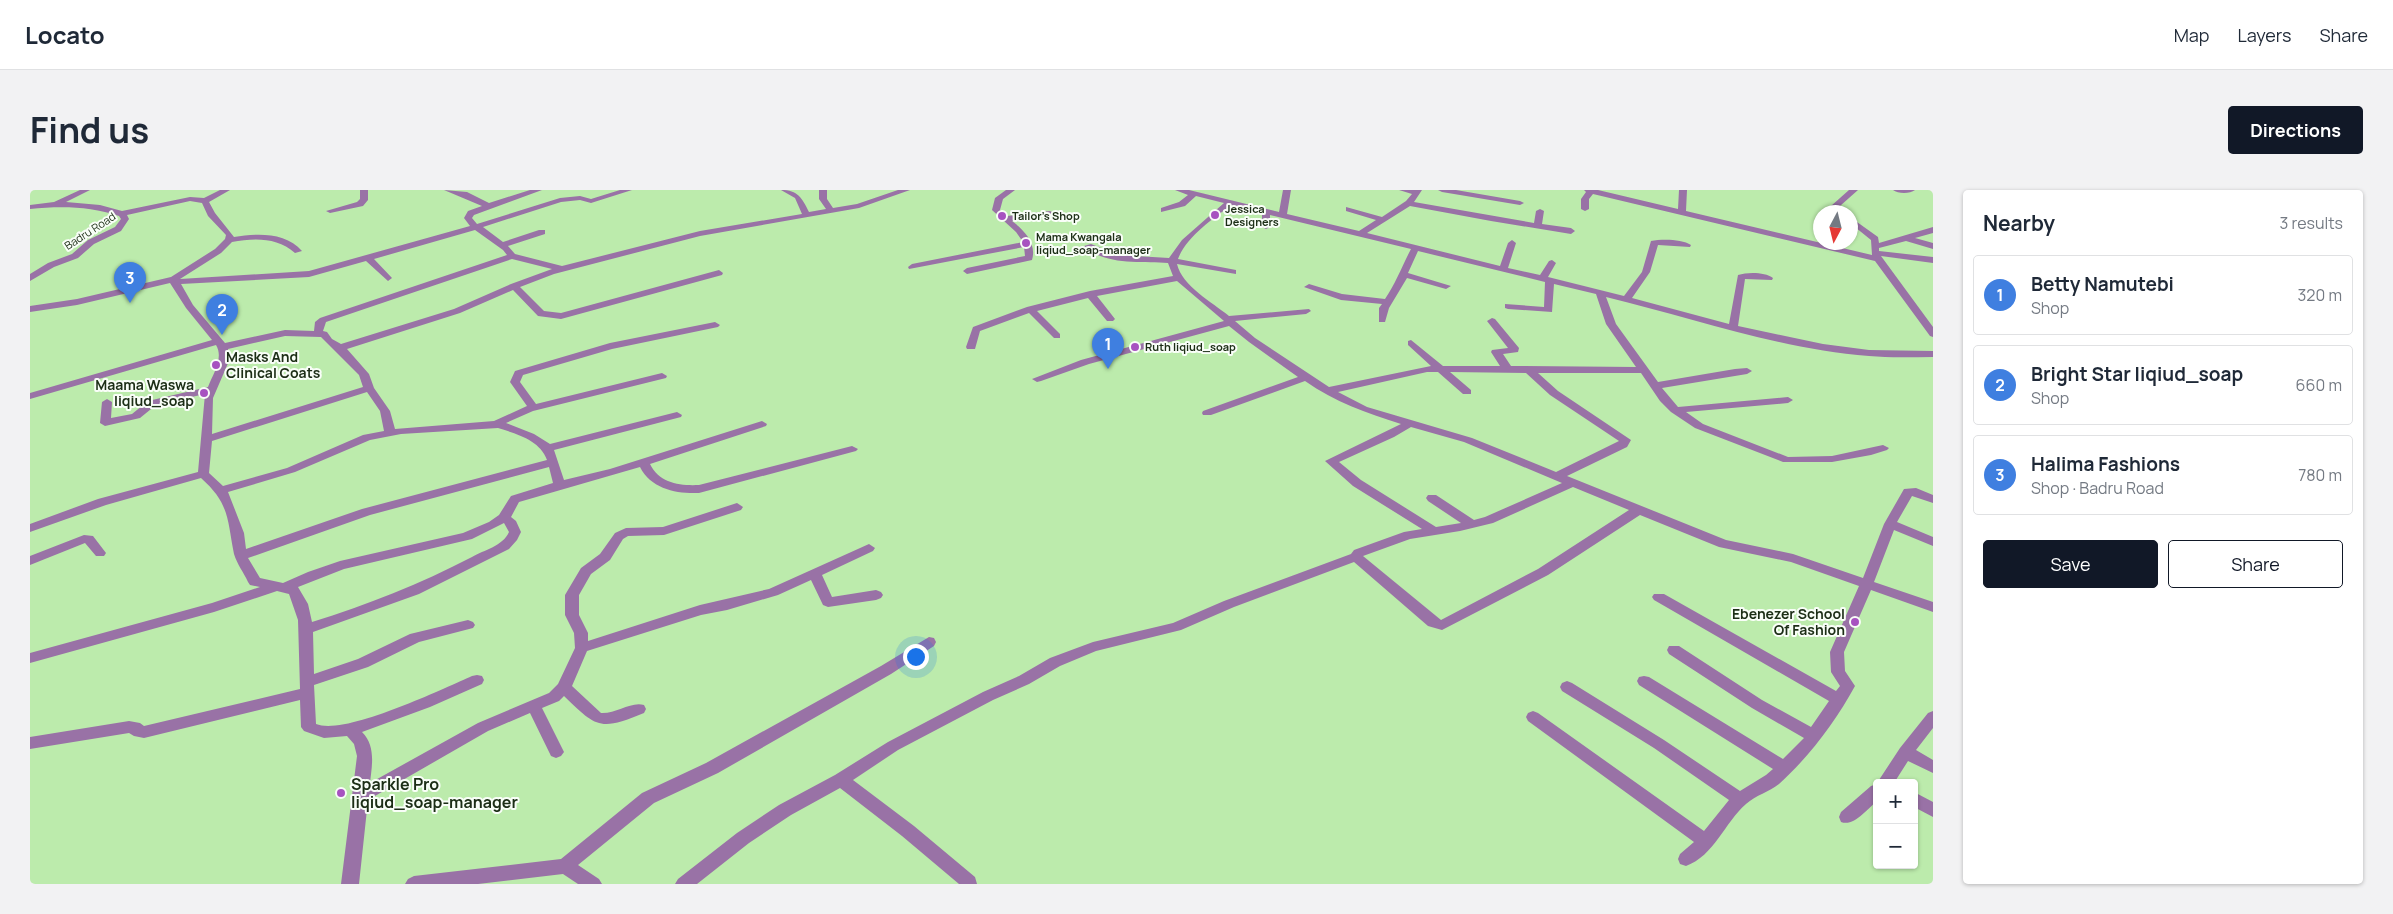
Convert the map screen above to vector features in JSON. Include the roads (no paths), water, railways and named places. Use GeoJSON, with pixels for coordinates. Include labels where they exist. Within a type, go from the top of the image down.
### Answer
{"type":"FeatureCollection","features":[{"type":"Feature","properties":{"kind":"street"},"geometry":{"type":"LineString","coordinates":[[53,205],[86,190]]}},
{"type":"Feature","properties":{"kind":"street"},"geometry":{"type":"LineString","coordinates":[[122,214],[190,198],[205,201],[226,190]]}},
{"type":"Feature","properties":{"kind":"street"},"geometry":{"type":"LineString","coordinates":[[330,212],[360,204],[364,200],[364,190]]}},
{"type":"Feature","properties":{"kind":"street"},"geometry":{"type":"LineString","coordinates":[[448,190],[467,195],[488,206]]}},
{"type":"Feature","properties":{"kind":"street"},"geometry":{"type":"LineString","coordinates":[[538,190],[488,206],[470,215],[468,218],[512,256],[562,269]]}},
{"type":"Feature","properties":{"kind":"street"},"geometry":{"type":"LineString","coordinates":[[30,309],[77,302],[174,281],[309,274],[477,227],[560,200],[580,198],[591,201],[628,190]]}},
{"type":"Feature","properties":{"kind":"street"},"geometry":{"type":"LineString","coordinates":[[785,190],[798,198],[807,216]]}},
{"type":"Feature","properties":{"kind":"street"},"geometry":{"type":"LineString","coordinates":[[824,190],[823,199],[830,210]]}},
{"type":"Feature","properties":{"kind":"street"},"geometry":{"type":"LineString","coordinates":[[340,348],[457,312],[514,286],[562,269],[700,234],[872,203],[906,190]]}},
{"type":"Feature","properties":{"kind":"street"},"geometry":{"type":"LineString","coordinates":[[967,271],[1027,259],[1030,255],[1028,244],[1020,229],[996,210],[996,202],[1005,192],[1011,190]]}},
{"type":"Feature","properties":{"kind":"street"},"geometry":{"type":"LineString","coordinates":[[1179,190],[1626,299],[1733,328],[1844,350],[1933,354]]}},
{"type":"Feature","properties":{"kind":"street"},"geometry":{"type":"LineString","coordinates":[[1283,215],[1287,190]]}},
{"type":"Feature","properties":{"kind":"street"},"geometry":{"type":"LineString","coordinates":[[1359,235],[1409,203],[1417,191],[1403,190]]}},
{"type":"Feature","properties":{"kind":"street"},"geometry":{"type":"LineString","coordinates":[[1442,190],[1520,203]]}},
{"type":"Feature","properties":{"kind":"street"},"geometry":{"type":"LineString","coordinates":[[1585,209],[1585,199],[1589,190],[1682,212],[1876,253],[1933,260]]}},
{"type":"Feature","properties":{"kind":"street"},"geometry":{"type":"LineString","coordinates":[[1682,190],[1682,212]]}},
{"type":"Feature","properties":{"kind":"street"},"geometry":{"type":"LineString","coordinates":[[1836,205],[1854,190]]}},
{"type":"Feature","properties":{"kind":"street"},"geometry":{"type":"LineString","coordinates":[[1897,190],[1911,190]]}},
{"type":"Feature","properties":{"kind":"street"},"geometry":{"type":"LineString","coordinates":[[172,202],[174,192]]}},
{"type":"Feature","properties":{"kind":"street"},"geometry":{"type":"LineString","coordinates":[[1164,210],[1182,204],[1194,194]]}},
{"type":"Feature","properties":{"kind":"street"},"geometry":{"type":"LineString","coordinates":[[205,201],[216,221],[228,230],[230,234],[229,240]]}},
{"type":"Feature","properties":{"kind":"street"},"geometry":{"type":"LineString","coordinates":[[1229,203],[1179,248],[1173,261],[1173,268],[1180,278],[1228,321],[1327,391],[1363,409],[1408,424],[1462,438],[1723,544],[1793,558],[1933,607]]}},
{"type":"Feature","properties":{"kind":"street"},"geometry":{"type":"LineString","coordinates":[[1409,203],[1538,227],[1571,231]]}},
{"type":"Feature","properties":{"kind":"street","name":"Badru Road"},"geometry":{"type":"LineString","coordinates":[[30,207],[53,205],[99,206],[122,214],[125,222],[118,229],[92,242],[75,256],[55,262],[30,278]]}},
{"type":"Feature","properties":{"kind":"street"},"geometry":{"type":"LineString","coordinates":[[1350,209],[1383,220]]}},
{"type":"Feature","properties":{"kind":"street"},"geometry":{"type":"LineString","coordinates":[[1538,227],[1540,211]]}},
{"type":"Feature","properties":{"kind":"street"},"geometry":{"type":"LineString","coordinates":[[1266,212],[1266,227]]}},
{"type":"Feature","properties":{"kind":"street"},"geometry":{"type":"LineString","coordinates":[[1006,219],[1050,213]]}},
{"type":"Feature","properties":{"kind":"street"},"geometry":{"type":"LineString","coordinates":[[1858,225],[1875,239],[1876,253],[1933,334]]}},
{"type":"Feature","properties":{"kind":"street"},"geometry":{"type":"LineString","coordinates":[[1876,253],[1906,238],[1933,230]]}},
{"type":"Feature","properties":{"kind":"street"},"geometry":{"type":"LineString","coordinates":[[502,246],[542,232]]}},
{"type":"Feature","properties":{"kind":"street"},"geometry":{"type":"LineString","coordinates":[[174,281],[229,240],[253,236],[284,241],[298,251]]}},
{"type":"Feature","properties":{"kind":"street"},"geometry":{"type":"LineString","coordinates":[[1906,238],[1933,246]]}},
{"type":"Feature","properties":{"kind":"street"},"geometry":{"type":"LineString","coordinates":[[1503,269],[1512,243]]}},
{"type":"Feature","properties":{"kind":"street"},"geometry":{"type":"LineString","coordinates":[[1626,299],[1646,272],[1654,243],[1687,245]]}},
{"type":"Feature","properties":{"kind":"street"},"geometry":{"type":"LineString","coordinates":[[912,267],[1028,244]]}},
{"type":"Feature","properties":{"kind":"street"},"geometry":{"type":"LineString","coordinates":[[1088,246],[1115,258],[1173,261],[1233,272]]}},
{"type":"Feature","properties":{"kind":"street"},"geometry":{"type":"LineString","coordinates":[[1382,320],[1387,302],[1400,284],[1416,249]]}},
{"type":"Feature","properties":{"kind":"street"},"geometry":{"type":"LineString","coordinates":[[318,334],[320,322],[323,320],[512,256]]}},
{"type":"Feature","properties":{"kind":"street"},"geometry":{"type":"LineString","coordinates":[[368,258],[388,278]]}},
{"type":"Feature","properties":{"kind":"street"},"geometry":{"type":"LineString","coordinates":[[1508,306],[1549,310],[1546,280],[1552,263]]}},
{"type":"Feature","properties":{"kind":"street"},"geometry":{"type":"LineString","coordinates":[[514,286],[541,314],[561,316],[719,273]]}},
{"type":"Feature","properties":{"kind":"street"},"geometry":{"type":"LineString","coordinates":[[1403,274],[1446,286]]}},
{"type":"Feature","properties":{"kind":"street"},"geometry":{"type":"LineString","coordinates":[[1733,328],[1740,277],[1747,275],[1769,278]]}},
{"type":"Feature","properties":{"kind":"street"},"geometry":{"type":"LineString","coordinates":[[971,347],[976,329],[1030,309],[1090,294],[1180,278]]}},
{"type":"Feature","properties":{"kind":"street"},"geometry":{"type":"LineString","coordinates":[[174,281],[189,306],[220,344],[224,361],[211,388],[207,410],[203,474]]}},
{"type":"Feature","properties":{"kind":"street"},"geometry":{"type":"LineString","coordinates":[[1309,287],[1340,297],[1387,302]]}},
{"type":"Feature","properties":{"kind":"street"},"geometry":{"type":"LineString","coordinates":[[1600,293],[1611,324],[1654,386],[1675,410],[1712,432],[1787,460],[1832,459],[1883,448]]}},
{"type":"Feature","properties":{"kind":"street"},"geometry":{"type":"LineString","coordinates":[[1090,294],[1110,319]]}},
{"type":"Feature","properties":{"kind":"street"},"geometry":{"type":"LineString","coordinates":[[1030,309],[1057,336]]}},
{"type":"Feature","properties":{"kind":"street"},"geometry":{"type":"LineString","coordinates":[[1037,379],[1085,362],[1228,321],[1306,310]]}},
{"type":"Feature","properties":{"kind":"street"},"geometry":{"type":"LineString","coordinates":[[1922,318],[1933,319]]}},
{"type":"Feature","properties":{"kind":"street"},"geometry":{"type":"LineString","coordinates":[[1492,321],[1514,348],[1514,350],[1496,352],[1508,370]]}},
{"type":"Feature","properties":{"kind":"street"},"geometry":{"type":"LineString","coordinates":[[532,408],[533,404],[520,391],[515,382],[519,373],[617,344],[715,325]]}},
{"type":"Feature","properties":{"kind":"street"},"geometry":{"type":"LineString","coordinates":[[30,396],[220,344],[280,334],[308,332],[324,334],[364,374],[368,388],[386,411],[390,432]]}},
{"type":"Feature","properties":{"kind":"street"},"geometry":{"type":"LineString","coordinates":[[1410,343],[1467,392]]}},
{"type":"Feature","properties":{"kind":"street"},"geometry":{"type":"LineString","coordinates":[[1327,391],[1418,370],[1643,370]]}},
{"type":"Feature","properties":{"kind":"street"},"geometry":{"type":"LineString","coordinates":[[1529,370],[1554,393],[1625,440],[1623,445],[1557,476]]}},
{"type":"Feature","properties":{"kind":"street"},"geometry":{"type":"LineString","coordinates":[[1654,386],[1689,382],[1724,373],[1747,370]]}},
{"type":"Feature","properties":{"kind":"street"},"geometry":{"type":"LineString","coordinates":[[221,490],[291,470],[344,446],[390,432],[496,424],[532,408],[662,376]]}},
{"type":"Feature","properties":{"kind":"street"},"geometry":{"type":"LineString","coordinates":[[1207,413],[1307,377]]}},
{"type":"Feature","properties":{"kind":"street"},"geometry":{"type":"LineString","coordinates":[[107,402],[104,423],[136,416],[152,403],[211,388]]}},
{"type":"Feature","properties":{"kind":"street"},"geometry":{"type":"LineString","coordinates":[[206,439],[348,396],[368,388]]}},
{"type":"Feature","properties":{"kind":"street"},"geometry":{"type":"LineString","coordinates":[[1675,410],[1788,400]]}},
{"type":"Feature","properties":{"kind":"street"},"geometry":{"type":"LineString","coordinates":[[547,448],[677,415]]}},
{"type":"Feature","properties":{"kind":"street"},"geometry":{"type":"LineString","coordinates":[[496,424],[539,441],[547,448],[553,462],[558,485]]}},
{"type":"Feature","properties":{"kind":"street"},"geometry":{"type":"LineString","coordinates":[[30,658],[114,632],[215,608],[281,587],[314,574],[397,552],[439,545],[485,528],[504,517],[515,499],[558,485],[644,462],[762,424]]}},
{"type":"Feature","properties":{"kind":"street"},"geometry":{"type":"LineString","coordinates":[[1408,424],[1390,435],[1331,461],[1357,483],[1433,530]]}},
{"type":"Feature","properties":{"kind":"street"},"geometry":{"type":"LineString","coordinates":[[644,462],[649,475],[655,480],[678,488],[699,489],[852,449]]}},
{"type":"Feature","properties":{"kind":"street"},"geometry":{"type":"LineString","coordinates":[[241,556],[366,512],[553,462]]}},
{"type":"Feature","properties":{"kind":"street"},"geometry":{"type":"LineString","coordinates":[[203,474],[221,490],[228,503],[238,533],[241,556],[255,582],[294,590],[301,600],[306,629],[306,688],[309,727],[316,731],[350,730],[425,703],[477,680]]}},
{"type":"Feature","properties":{"kind":"street"},"geometry":{"type":"LineString","coordinates":[[30,528],[102,502],[203,474]]}},
{"type":"Feature","properties":{"kind":"street"},"geometry":{"type":"LineString","coordinates":[[684,884],[722,854],[778,815],[841,780],[893,746],[1075,652],[1176,627],[1229,604],[1356,556],[1358,553],[1385,543],[1433,530],[1489,520],[1574,482]]}},
{"type":"Feature","properties":{"kind":"street"},"geometry":{"type":"LineString","coordinates":[[1686,859],[1706,841],[1740,799],[1772,780],[1785,768],[1814,736],[1840,700],[1848,686],[1838,672],[1837,652],[1857,609],[1890,524],[1908,492],[1916,492],[1933,499]]}},
{"type":"Feature","properties":{"kind":"street"},"geometry":{"type":"LineString","coordinates":[[1432,498],[1472,524]]}},
{"type":"Feature","properties":{"kind":"street"},"geometry":{"type":"LineString","coordinates":[[362,794],[482,727],[554,697],[564,687],[582,648],[581,633],[572,615],[572,594],[586,571],[605,557],[620,536],[626,532],[664,530],[737,507]]}},
{"type":"Feature","properties":{"kind":"street"},"geometry":{"type":"LineString","coordinates":[[1356,556],[1434,623],[1442,625],[1543,572],[1640,509]]}},
{"type":"Feature","properties":{"kind":"street"},"geometry":{"type":"LineString","coordinates":[[306,629],[361,613],[426,586],[507,544],[516,532],[512,524],[504,517]]}},
{"type":"Feature","properties":{"kind":"street"},"geometry":{"type":"LineString","coordinates":[[1890,524],[1933,542]]}},
{"type":"Feature","properties":{"kind":"street"},"geometry":{"type":"LineString","coordinates":[[30,560],[84,539],[89,539],[100,553]]}},
{"type":"Feature","properties":{"kind":"street"},"geometry":{"type":"LineString","coordinates":[[582,648],[700,610],[773,592],[816,574],[825,567],[869,548]]}},
{"type":"Feature","properties":{"kind":"street"},"geometry":{"type":"LineString","coordinates":[[816,574],[828,602],[876,595]]}},
{"type":"Feature","properties":{"kind":"street"},"geometry":{"type":"LineString","coordinates":[[1659,597],[1719,630],[1797,678],[1840,700]]}},
{"type":"Feature","properties":{"kind":"street"},"geometry":{"type":"LineString","coordinates":[[30,743],[129,727],[135,727],[139,732],[144,732],[306,688],[380,656],[415,638],[468,625]]}},
{"type":"Feature","properties":{"kind":"street"},"geometry":{"type":"LineString","coordinates":[[414,884],[565,866],[648,798],[712,768],[886,670],[930,642]]}},
{"type":"Feature","properties":{"kind":"street"},"geometry":{"type":"LineString","coordinates":[[1674,650],[1757,704],[1814,736]]}},
{"type":"Feature","properties":{"kind":"street"},"geometry":{"type":"LineString","coordinates":[[1644,681],[1785,768]]}},
{"type":"Feature","properties":{"kind":"street"},"geometry":{"type":"LineString","coordinates":[[564,687],[599,719],[612,720],[639,709]]}},
{"type":"Feature","properties":{"kind":"street"},"geometry":{"type":"LineString","coordinates":[[1567,687],[1659,744],[1740,799]]}},
{"type":"Feature","properties":{"kind":"street"},"geometry":{"type":"LineString","coordinates":[[534,706],[556,752]]}},
{"type":"Feature","properties":{"kind":"street"},"geometry":{"type":"LineString","coordinates":[[1533,717],[1706,841]]}},
{"type":"Feature","properties":{"kind":"street"},"geometry":{"type":"LineString","coordinates":[[1888,779],[1905,752],[1933,717]]}},
{"type":"Feature","properties":{"kind":"street"},"geometry":{"type":"LineString","coordinates":[[350,730],[361,741],[365,756],[350,884]]}},
{"type":"Feature","properties":{"kind":"street"},"geometry":{"type":"LineString","coordinates":[[1905,752],[1933,767]]}},
{"type":"Feature","properties":{"kind":"street"},"geometry":{"type":"LineString","coordinates":[[841,780],[908,831],[969,882]]}},
{"type":"Feature","properties":{"kind":"street"},"geometry":{"type":"LineString","coordinates":[[1847,817],[1873,794]]}},
{"type":"Feature","properties":{"kind":"street"},"geometry":{"type":"LineString","coordinates":[[1918,802],[1933,810]]}},
{"type":"Feature","properties":{"kind":"street"},"geometry":{"type":"LineString","coordinates":[[565,866],[594,884]]}},
{"type":"Feature","properties":{"kind":"place","name":"Jessica Designers"},"geometry":{"type":"Point","coordinates":[1215,215]}},
{"type":"Feature","properties":{"kind":"place","name":"Tailor's Shop"},"geometry":{"type":"Point","coordinates":[1002,216]}},
{"type":"Feature","properties":{"kind":"place","name":"Mama Kwangala liqiud_soap-manager"},"geometry":{"type":"Point","coordinates":[1026,243]}},
{"type":"Feature","properties":{"kind":"place","name":"Halima Fashions"},"geometry":{"type":"Point","coordinates":[130,303]}},
{"type":"Feature","properties":{"kind":"place","name":"Bright Star liqiud_soap"},"geometry":{"type":"Point","coordinates":[222,335]}},
{"type":"Feature","properties":{"kind":"place","name":"Ruth liqiud_soap"},"geometry":{"type":"Point","coordinates":[1135,347]}},
{"type":"Feature","properties":{"kind":"place","name":"Masks And Clinical Coats"},"geometry":{"type":"Point","coordinates":[216,365]}},
{"type":"Feature","properties":{"kind":"place","name":"Betty Namutebi"},"geometry":{"type":"Point","coordinates":[1108,369]}},
{"type":"Feature","properties":{"kind":"place","name":"Maama Waswa liqiud_soap"},"geometry":{"type":"Point","coordinates":[204,393]}},
{"type":"Feature","properties":{"kind":"place","name":"Ebenezer School Of Fashion"},"geometry":{"type":"Point","coordinates":[1855,622]}},
{"type":"Feature","properties":{"kind":"place","name":"Sparkle Pro liqiud_soap-manager"},"geometry":{"type":"Point","coordinates":[341,793]}}]}
